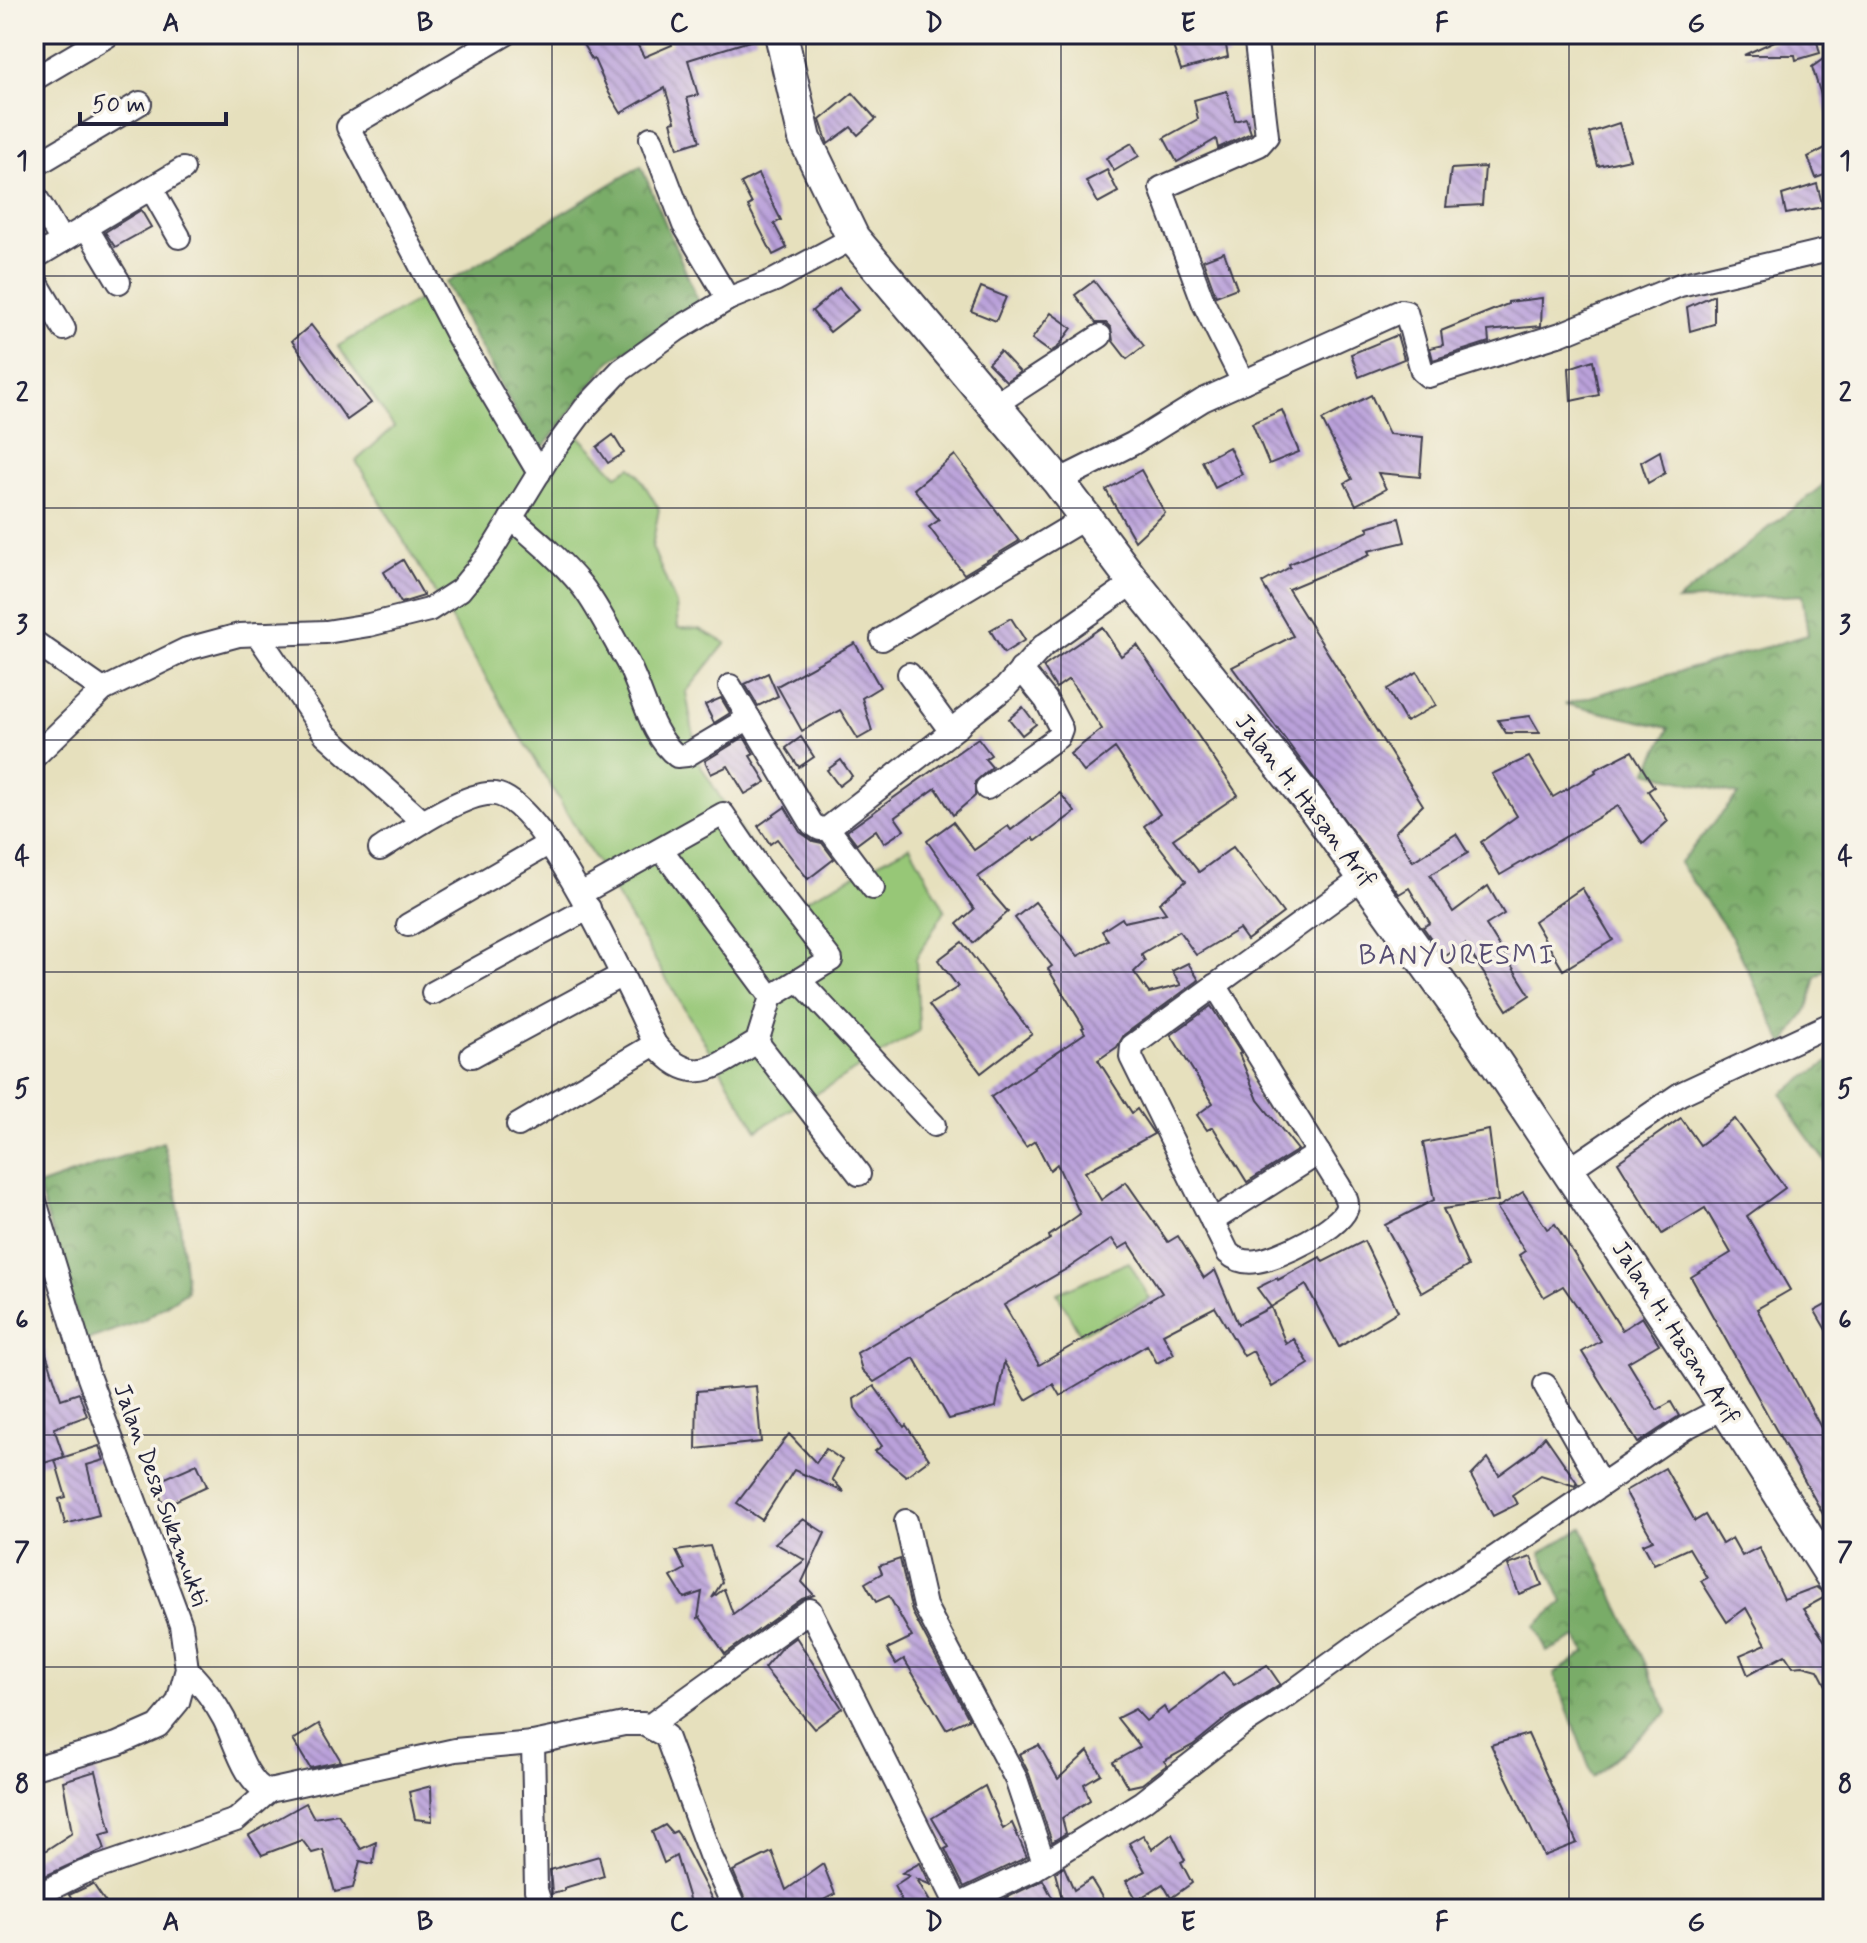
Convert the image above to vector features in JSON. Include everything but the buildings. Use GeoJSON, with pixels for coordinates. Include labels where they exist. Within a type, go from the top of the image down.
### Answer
{"type":"FeatureCollection","features":[{"type":"Feature","properties":{"kind":"main road","name":"Jalan H. Hasan Arif"},"geometry":{"type":"LineString","coordinates":[[781,34],[805,139],[853,238],[1058,481],[1134,582],[1313,806],[1482,1042],[1725,1407],[1833,1578]]}},
{"type":"Feature","properties":{"kind":"street"},"geometry":{"type":"LineString","coordinates":[[506,34],[348,127],[457,335],[539,473]]}},
{"type":"Feature","properties":{"kind":"street"},"geometry":{"type":"LineString","coordinates":[[1243,382],[1204,304],[1161,188],[1259,145],[1267,136],[1255,34]]}},
{"type":"Feature","properties":{"kind":"street"},"geometry":{"type":"LineString","coordinates":[[34,79],[98,37]]}},
{"type":"Feature","properties":{"kind":"street"},"geometry":{"type":"LineString","coordinates":[[34,166],[140,103]]}},
{"type":"Feature","properties":{"kind":"street"},"geometry":{"type":"LineString","coordinates":[[651,138],[684,225],[728,299]]}},
{"type":"Feature","properties":{"kind":"street"},"geometry":{"type":"LineString","coordinates":[[34,258],[183,169]]}},
{"type":"Feature","properties":{"kind":"street"},"geometry":{"type":"LineString","coordinates":[[151,188],[179,237]]}},
{"type":"Feature","properties":{"kind":"street"},"geometry":{"type":"LineString","coordinates":[[34,194],[62,241]]}},
{"type":"Feature","properties":{"kind":"street"},"geometry":{"type":"LineString","coordinates":[[86,227],[119,282]]}},
{"type":"Feature","properties":{"kind":"street"},"geometry":{"type":"LineString","coordinates":[[34,757],[103,690],[187,649],[239,635],[326,632],[429,610],[460,590],[488,556],[539,473],[585,408],[621,370],[678,329],[728,299],[775,280],[853,238]]}},
{"type":"Feature","properties":{"kind":"street"},"geometry":{"type":"LineString","coordinates":[[1058,481],[1132,444],[1203,400],[1404,311],[1410,320],[1422,371],[1428,376],[1561,334],[1680,285],[1833,249]]}},
{"type":"Feature","properties":{"kind":"street"},"geometry":{"type":"LineString","coordinates":[[34,278],[64,329]]}},
{"type":"Feature","properties":{"kind":"street"},"geometry":{"type":"LineString","coordinates":[[994,405],[1100,336]]}},
{"type":"Feature","properties":{"kind":"street"},"geometry":{"type":"LineString","coordinates":[[511,518],[556,556],[584,589],[628,664],[657,733],[668,749],[677,756],[687,755],[749,718]]}},
{"type":"Feature","properties":{"kind":"street"},"geometry":{"type":"LineString","coordinates":[[882,639],[1085,518]]}},
{"type":"Feature","properties":{"kind":"street"},"geometry":{"type":"LineString","coordinates":[[730,686],[812,824],[820,829],[828,828],[1005,688],[1043,646],[1134,582]]}},
{"type":"Feature","properties":{"kind":"street"},"geometry":{"type":"LineString","coordinates":[[257,634],[325,734],[423,822]]}},
{"type":"Feature","properties":{"kind":"street"},"geometry":{"type":"LineString","coordinates":[[34,642],[103,690]]}},
{"type":"Feature","properties":{"kind":"street"},"geometry":{"type":"LineString","coordinates":[[987,788],[1058,737],[1061,729],[1046,700],[1021,669]]}},
{"type":"Feature","properties":{"kind":"street"},"geometry":{"type":"LineString","coordinates":[[909,674],[947,726],[960,725]]}},
{"type":"Feature","properties":{"kind":"street"},"geometry":{"type":"LineString","coordinates":[[380,849],[423,822],[476,795],[495,794],[512,800],[548,844],[585,900],[655,1044],[666,1058],[681,1068],[705,1072],[757,1042],[771,997],[831,960],[759,867],[723,814],[661,849],[585,900],[433,993]]}},
{"type":"Feature","properties":{"kind":"street"},"geometry":{"type":"LineString","coordinates":[[828,828],[873,888]]}},
{"type":"Feature","properties":{"kind":"street"},"geometry":{"type":"LineString","coordinates":[[408,925],[548,844]]}},
{"type":"Feature","properties":{"kind":"street"},"geometry":{"type":"LineString","coordinates":[[661,849],[771,997]]}},
{"type":"Feature","properties":{"kind":"street"},"geometry":{"type":"LineString","coordinates":[[1215,985],[1346,1201],[1346,1210],[1330,1228],[1304,1243],[1260,1261],[1242,1262],[1228,1253],[1131,1057],[1131,1049],[1140,1037],[1364,877]]}},
{"type":"Feature","properties":{"kind":"street"},"geometry":{"type":"LineString","coordinates":[[472,1056],[622,975]]}},
{"type":"Feature","properties":{"kind":"street"},"geometry":{"type":"LineString","coordinates":[[799,980],[934,1125]]}},
{"type":"Feature","properties":{"kind":"street"},"geometry":{"type":"LineString","coordinates":[[1567,1171],[1680,1094],[1833,1023]]}},
{"type":"Feature","properties":{"kind":"street"},"geometry":{"type":"LineString","coordinates":[[757,1042],[859,1174]]}},
{"type":"Feature","properties":{"kind":"street"},"geometry":{"type":"LineString","coordinates":[[518,1125],[655,1044]]}},
{"type":"Feature","properties":{"kind":"street"},"geometry":{"type":"LineString","coordinates":[[1212,1221],[1319,1153]]}},
{"type":"Feature","properties":{"kind":"street","name":"Jalan Desa Sukamukti"},"geometry":{"type":"LineString","coordinates":[[34,1198],[89,1378],[181,1625],[187,1669],[178,1702],[158,1726],[117,1744],[34,1768]]}},
{"type":"Feature","properties":{"kind":"street"},"geometry":{"type":"LineString","coordinates":[[1545,1385],[1601,1484]]}},
{"type":"Feature","properties":{"kind":"street"},"geometry":{"type":"LineString","coordinates":[[649,1726],[810,1610],[953,1907],[1044,1863],[1142,1802],[1240,1726],[1424,1600],[1472,1572],[1685,1428],[1725,1407]]}},
{"type":"Feature","properties":{"kind":"street"},"geometry":{"type":"LineString","coordinates":[[906,1521],[925,1606],[1016,1779],[1044,1863]]}},
{"type":"Feature","properties":{"kind":"street"},"geometry":{"type":"LineString","coordinates":[[187,1669],[203,1686],[224,1718],[253,1780],[269,1791]]}},
{"type":"Feature","properties":{"kind":"street"},"geometry":{"type":"LineString","coordinates":[[34,1897],[82,1873],[236,1820],[269,1791],[455,1750],[533,1743],[624,1724],[649,1726],[666,1736],[710,1855],[735,1909]]}},
{"type":"Feature","properties":{"kind":"street"},"geometry":{"type":"LineString","coordinates":[[533,1743],[536,1890],[542,1909]]}},
{"type":"Feature","properties":{"kind":"green space"},"geometry":{"type":"Polygon","coordinates":[[[641,166],[700,305],[610,361],[538,454],[446,283],[641,166]]]}},
{"type":"Feature","properties":{"kind":"green space"},"geometry":{"type":"Polygon","coordinates":[[[429,294],[546,481],[578,435],[617,475],[631,467],[659,509],[652,547],[676,604],[678,628],[699,629],[726,643],[686,692],[698,761],[746,840],[804,901],[910,846],[945,910],[916,959],[919,1031],[757,1130],[356,461],[394,427],[338,346],[429,294]]]}},
{"type":"Feature","properties":{"kind":"green space"},"geometry":{"type":"Polygon","coordinates":[[[1833,477],[1833,963],[1816,977],[1808,1008],[1784,1045],[1732,937],[1679,863],[1738,795],[1647,772],[1669,728],[1565,704],[1808,635],[1802,595],[1677,601],[1833,477]]]}},
{"type":"Feature","properties":{"kind":"green space"},"geometry":{"type":"Polygon","coordinates":[[[1833,1059],[1833,1172],[1796,1121],[1782,1093],[1833,1059]]]}},
{"type":"Feature","properties":{"kind":"green space"},"geometry":{"type":"Polygon","coordinates":[[[163,1142],[177,1194],[187,1291],[143,1320],[84,1341],[38,1186],[163,1142]]]}},
{"type":"Feature","properties":{"kind":"green space"},"geometry":{"type":"Polygon","coordinates":[[[1129,1262],[1150,1299],[1080,1334],[1057,1293],[1129,1262]]]}},
{"type":"Feature","properties":{"kind":"green space"},"geometry":{"type":"Polygon","coordinates":[[[1582,1528],[1668,1712],[1593,1777],[1554,1674],[1586,1652],[1576,1637],[1547,1652],[1535,1626],[1563,1602],[1541,1553],[1582,1528]]]}},
{"type":"Feature","properties":{"kind":"district","name":"BANYURESMI"},"geometry":{"type":"Point","coordinates":[1457,956]}}]}
